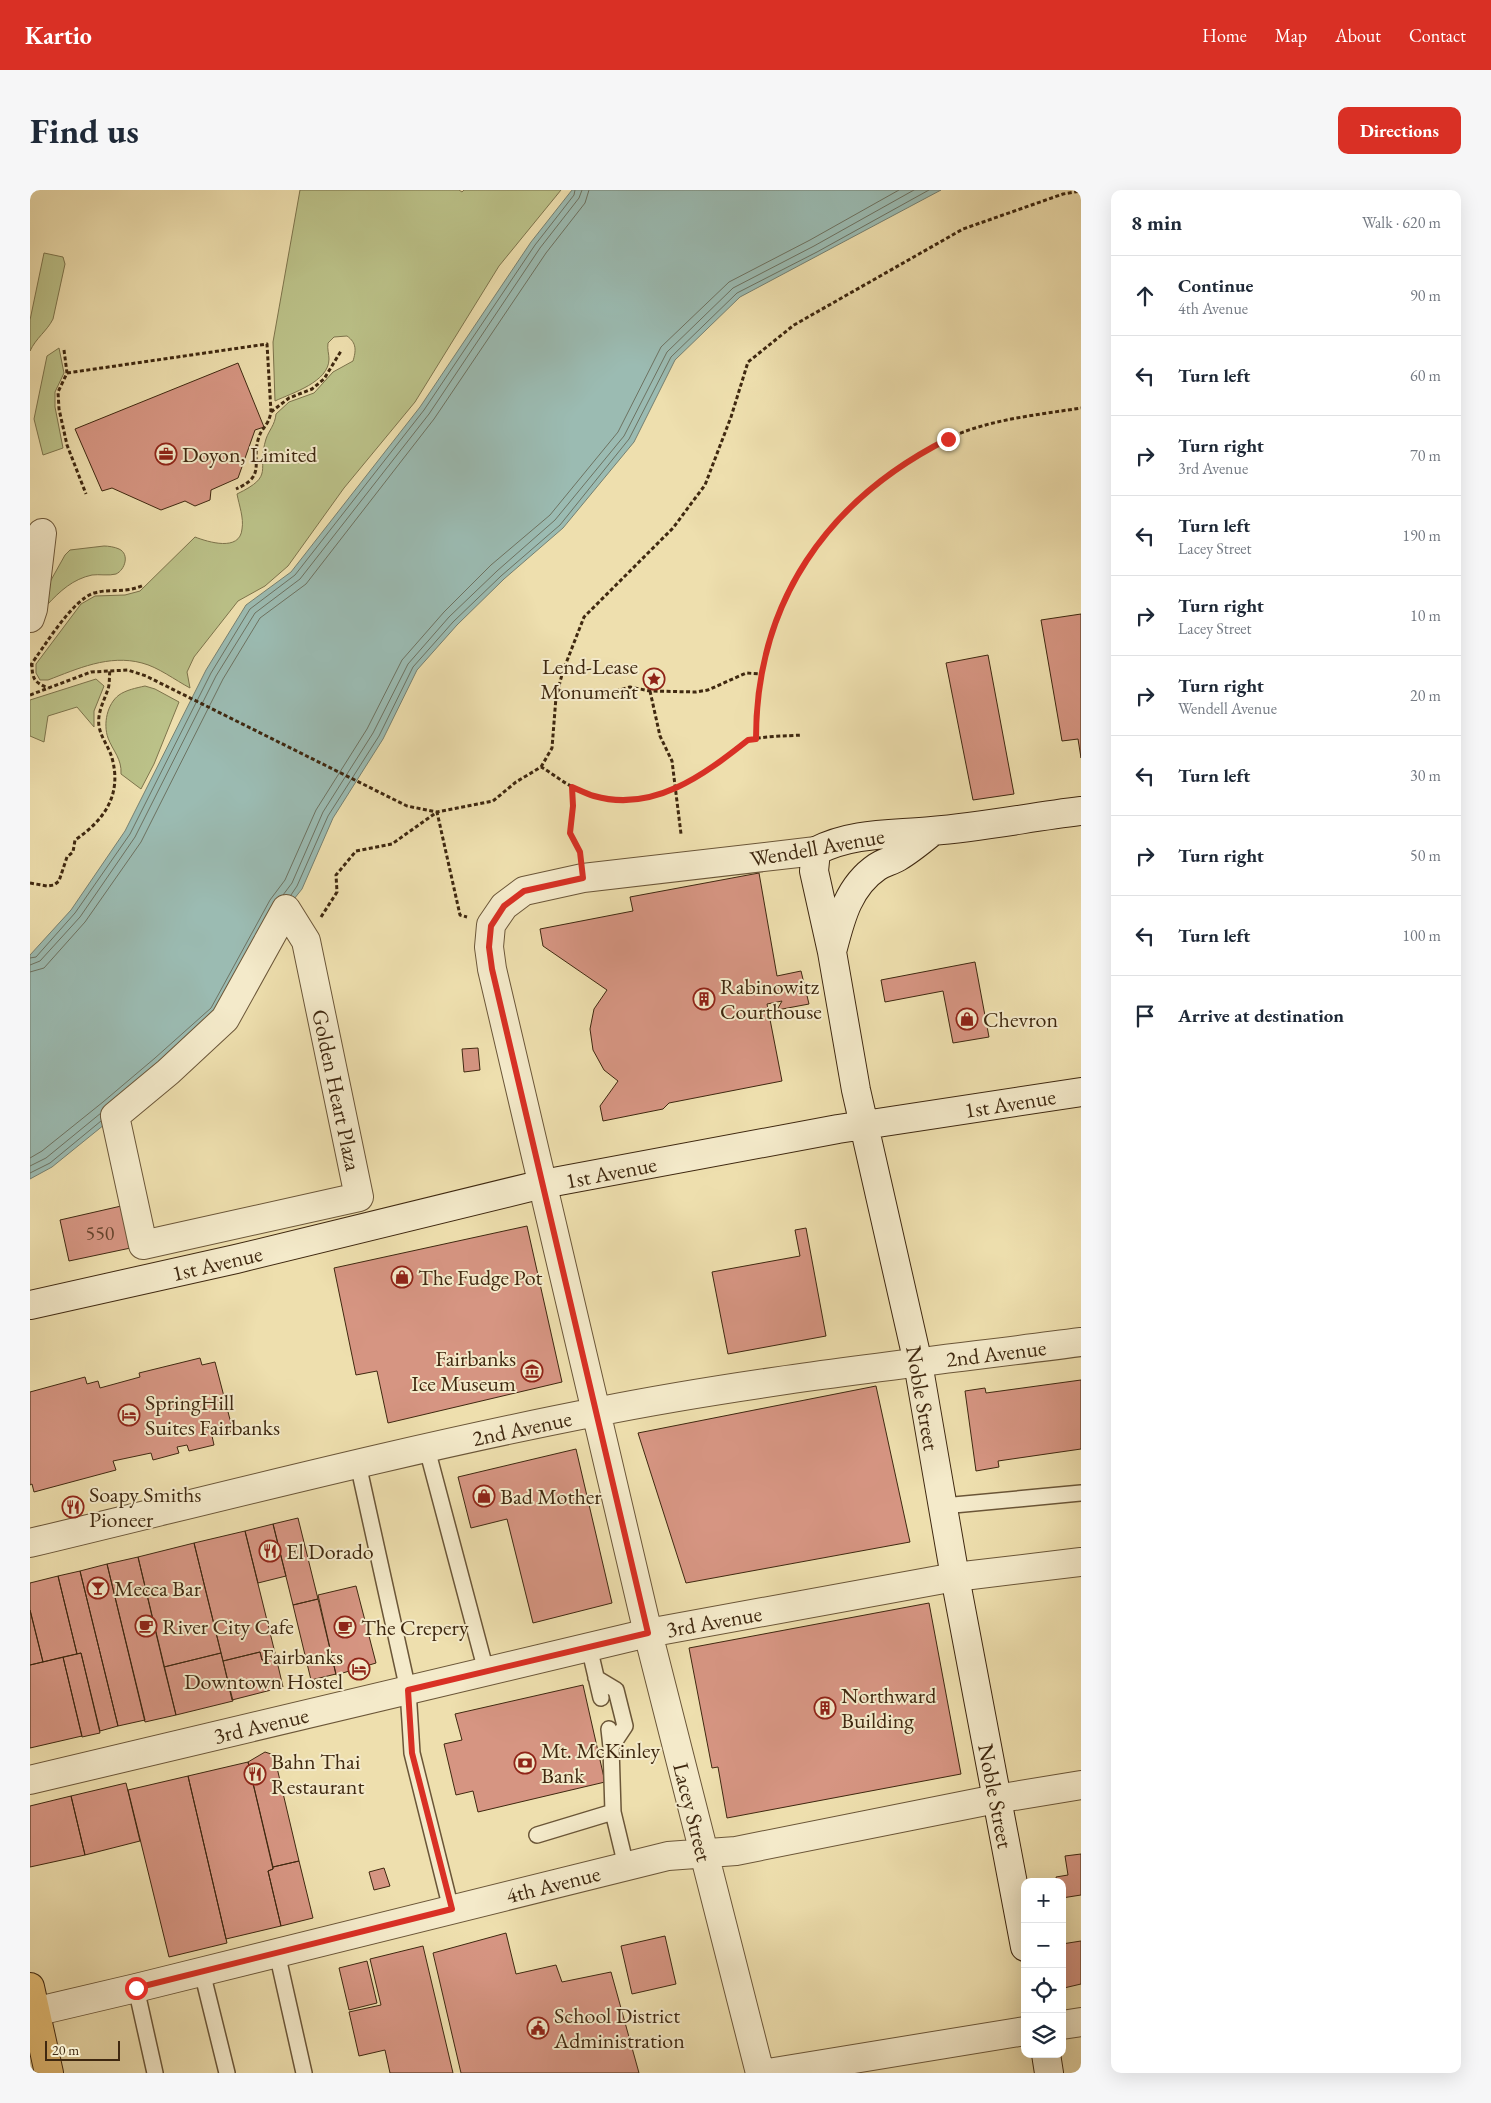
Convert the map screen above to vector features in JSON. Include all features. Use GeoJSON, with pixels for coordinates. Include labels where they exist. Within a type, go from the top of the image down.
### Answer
{"type":"FeatureCollection","features":[{"type":"Feature","properties":{"kind":"main road"},"geometry":{"type":"LineString","coordinates":[[32,2004],[49,2073]]}},
{"type":"Feature","properties":{"kind":"street"},"geometry":{"type":"LineString","coordinates":[[30,618],[33,609],[42,533]]}},
{"type":"Feature","properties":{"kind":"street","name":"Wendell Avenue"},"geometry":{"type":"LineString","coordinates":[[524,891],[583,878],[816,851],[844,839],[875,834],[933,831],[1081,811]]}},
{"type":"Feature","properties":{"kind":"street"},"geometry":{"type":"LineString","coordinates":[[832,952],[846,903],[856,888],[877,866],[899,856],[933,831]]}},
{"type":"Feature","properties":{"kind":"street","name":"Noble Street"},"geometry":{"type":"LineString","coordinates":[[816,851],[814,871],[832,952],[856,1090],[918,1363],[955,1577],[1021,1927]]}},
{"type":"Feature","properties":{"kind":"street","name":"Lacey Street"},"geometry":{"type":"LineString","coordinates":[[524,891],[504,906],[491,926],[489,947],[492,969],[648,1633],[760,2073]]}},
{"type":"Feature","properties":{"kind":"street","name":"Golden Heart Plaza"},"geometry":{"type":"LineString","coordinates":[[286,909],[306,941],[359,1197],[144,1245],[115,1116],[168,1072],[225,1020],[286,909]]}},
{"type":"Feature","properties":{"kind":"street","name":"1st Avenue"},"geometry":{"type":"LineString","coordinates":[[30,1305],[282,1248],[543,1184],[864,1126],[1081,1092]]}},
{"type":"Feature","properties":{"kind":"street","name":"2nd Avenue"},"geometry":{"type":"LineString","coordinates":[[30,1543],[358,1464],[597,1412],[810,1377],[1081,1342]]}},
{"type":"Feature","properties":{"kind":"street","name":"3rd Avenue"},"geometry":{"type":"LineString","coordinates":[[30,1780],[648,1633],[955,1577],[1081,1562]]}},
{"type":"Feature","properties":{"kind":"street","name":"4th Avenue"},"geometry":{"type":"LineString","coordinates":[[32,2004],[136,1988],[668,1856],[736,1851],[996,1799],[1081,1786]]}},
{"type":"Feature","properties":{"kind":"street"},"geometry":{"type":"LineString","coordinates":[[1066,2024],[1081,2022]]}},
{"type":"Feature","properties":{"kind":"street"},"geometry":{"type":"LineString","coordinates":[[768,2073],[1021,2032]]}},
{"type":"Feature","properties":{"kind":"street"},"geometry":{"type":"LineString","coordinates":[[1047,2058],[1049,2073]]}},
{"type":"Feature","properties":{"kind":"lane"},"geometry":{"type":"LineString","coordinates":[[427,1449],[486,1671]]}},
{"type":"Feature","properties":{"kind":"lane"},"geometry":{"type":"LineString","coordinates":[[358,1464],[408,1690],[412,1753],[452,1909]]}},
{"type":"Feature","properties":{"kind":"lane"},"geometry":{"type":"LineString","coordinates":[[943,1506],[1081,1493]]}},
{"type":"Feature","properties":{"kind":"lane"},"geometry":{"type":"LineString","coordinates":[[589,1647],[601,1698]]}},
{"type":"Feature","properties":{"kind":"lane"},"geometry":{"type":"LineString","coordinates":[[596,1678],[616,1690],[625,1726],[611,1747]]}},
{"type":"Feature","properties":{"kind":"lane"},"geometry":{"type":"LineString","coordinates":[[608,1729],[611,1747],[613,1812],[626,1866]]}},
{"type":"Feature","properties":{"kind":"lane"},"geometry":{"type":"LineString","coordinates":[[537,1836],[613,1812]]}},
{"type":"Feature","properties":{"kind":"lane"},"geometry":{"type":"LineString","coordinates":[[277,1953],[304,2073]]}},
{"type":"Feature","properties":{"kind":"lane"},"geometry":{"type":"LineString","coordinates":[[202,1972],[226,2073]]}},
{"type":"Feature","properties":{"kind":"lane"},"geometry":{"type":"LineString","coordinates":[[136,1988],[155,2073]]}},
{"type":"Feature","properties":{"kind":"path"},"geometry":{"type":"LineString","coordinates":[[30,695],[91,672],[128,670],[146,676],[407,806],[437,812],[493,801],[516,782],[541,767],[552,748],[558,691],[563,671],[584,617],[673,528],[705,485],[731,417],[748,362],[794,325],[963,229],[1063,194],[1081,191]]}},
{"type":"Feature","properties":{"kind":"path"},"geometry":{"type":"LineString","coordinates":[[67,373],[267,344],[271,412],[269,423],[259,436],[255,474],[248,483],[236,489]]}},
{"type":"Feature","properties":{"kind":"path"},"geometry":{"type":"LineString","coordinates":[[64,350],[67,373],[58,392],[59,410],[67,445],[86,494]]}},
{"type":"Feature","properties":{"kind":"path"},"geometry":{"type":"LineString","coordinates":[[271,412],[289,398],[312,389],[324,379],[341,351]]}},
{"type":"Feature","properties":{"kind":"path"},"geometry":{"type":"LineString","coordinates":[[756,739],[756,714],[760,674],[769,643],[792,584],[824,534],[846,510],[870,488],[923,452],[966,431],[1005,421],[1081,408]]}},
{"type":"Feature","properties":{"kind":"path"},"geometry":{"type":"LineString","coordinates":[[48,688],[34,681],[31,664],[72,609],[87,596],[95,593],[126,591],[144,585]]}},
{"type":"Feature","properties":{"kind":"path"},"geometry":{"type":"LineString","coordinates":[[30,883],[47,886],[54,885],[59,881],[67,857],[73,852],[76,840],[93,828],[114,794],[116,773],[112,756],[104,742],[99,726],[102,702],[109,687],[110,670]]}},
{"type":"Feature","properties":{"kind":"path"},"geometry":{"type":"LineString","coordinates":[[558,691],[583,691],[602,695],[630,687],[650,691],[696,692],[708,690],[746,673],[760,674]]}},
{"type":"Feature","properties":{"kind":"path"},"geometry":{"type":"LineString","coordinates":[[650,691],[660,736],[672,762],[682,834]]}},
{"type":"Feature","properties":{"kind":"path"},"geometry":{"type":"LineString","coordinates":[[541,767],[572,787],[594,796],[620,800],[646,800],[705,772],[748,740],[802,735]]}},
{"type":"Feature","properties":{"kind":"path"},"geometry":{"type":"LineString","coordinates":[[572,787],[573,806],[570,833],[580,852],[583,878]]}},
{"type":"Feature","properties":{"kind":"path"},"geometry":{"type":"LineString","coordinates":[[437,812],[460,915],[471,919]]}},
{"type":"Feature","properties":{"kind":"path"},"geometry":{"type":"LineString","coordinates":[[306,941],[337,892],[336,875],[356,851],[392,844],[437,812]]}},
{"type":"Feature","properties":{"kind":"green space"},"geometry":{"type":"Polygon","coordinates":[[[300,190],[459,190],[462,192],[464,190],[561,190],[499,266],[415,402],[344,488],[288,566],[265,586],[238,601],[194,657],[187,672],[190,688],[154,667],[142,663],[117,660],[94,664],[48,680],[40,680],[36,673],[36,664],[81,604],[95,596],[125,595],[140,591],[195,537],[223,544],[236,541],[242,529],[242,516],[237,494],[257,482],[261,477],[263,450],[276,414],[289,402],[314,393],[333,372],[353,361],[355,351],[353,341],[347,336],[334,337],[328,343],[329,359],[323,374],[308,386],[275,401],[273,342],[300,190]]]}},
{"type":"Feature","properties":{"kind":"green space"},"geometry":{"type":"Polygon","coordinates":[[[44,253],[63,257],[65,264],[53,319],[30,351],[30,320],[44,253]]]}},
{"type":"Feature","properties":{"kind":"green space"},"geometry":{"type":"Polygon","coordinates":[[[59,348],[64,373],[55,392],[55,407],[63,448],[43,455],[34,419],[47,356],[59,348]]]}},
{"type":"Feature","properties":{"kind":"green space"},"geometry":{"type":"Polygon","coordinates":[[[104,546],[117,548],[122,551],[125,562],[122,569],[113,575],[92,575],[79,579],[62,590],[47,605],[46,589],[65,555],[70,550],[104,546]]]}},
{"type":"Feature","properties":{"kind":"green space"},"geometry":{"type":"Polygon","coordinates":[[[96,679],[104,686],[94,711],[94,727],[77,707],[48,716],[44,742],[30,736],[30,700],[96,679]]]}},
{"type":"Feature","properties":{"kind":"green space"},"geometry":{"type":"Polygon","coordinates":[[[145,686],[155,689],[179,702],[154,764],[141,789],[121,774],[119,759],[108,738],[106,721],[109,709],[119,695],[128,690],[145,686]]]}},
{"type":"Feature","properties":{"kind":"water"},"geometry":{"type":"Polygon","coordinates":[[[572,190],[941,190],[740,297],[675,360],[634,442],[563,528],[504,579],[457,625],[417,670],[383,739],[333,818],[302,889],[286,909],[225,1019],[115,1116],[52,1167],[30,1179],[30,955],[71,910],[125,831],[206,670],[246,605],[291,572],[420,407],[531,242],[572,190]]]}},
{"type":"Feature","properties":{"kind":"building","name":"Doyon, Limited"},"geometry":{"type":"Polygon","coordinates":[[[238,363],[264,427],[255,430],[238,478],[211,490],[210,500],[195,506],[185,501],[161,510],[112,488],[102,491],[75,429],[238,363]]]}},
{"type":"Feature","properties":{"kind":"building"},"geometry":{"type":"Polygon","coordinates":[[[1081,614],[1081,758],[1078,739],[1062,741],[1041,620],[1081,614]]]}},
{"type":"Feature","properties":{"kind":"building"},"geometry":{"type":"Polygon","coordinates":[[[988,655],[1014,794],[973,800],[946,663],[988,655]]]}},
{"type":"Feature","properties":{"kind":"building","name":"Rabinowitz Courthouse"},"geometry":{"type":"Polygon","coordinates":[[[759,873],[777,976],[801,971],[809,1004],[777,1010],[782,1001],[767,1004],[782,1081],[669,1103],[663,1109],[603,1121],[600,1106],[618,1081],[604,1070],[593,1050],[590,1029],[594,1009],[607,990],[543,946],[540,929],[633,911],[630,897],[759,873]]]}},
{"type":"Feature","properties":{"kind":"building","name":"Chevron"},"geometry":{"type":"Polygon","coordinates":[[[975,962],[989,1037],[953,1043],[943,991],[885,1002],[881,980],[975,962]]]}},
{"type":"Feature","properties":{"kind":"building"},"geometry":{"type":"Polygon","coordinates":[[[478,1048],[480,1070],[464,1072],[462,1049],[478,1048]]]}},
{"type":"Feature","properties":{"kind":"building"},"geometry":{"type":"Polygon","coordinates":[[[130,1204],[140,1246],[69,1261],[60,1220],[130,1204]]]}},
{"type":"Feature","properties":{"kind":"building"},"geometry":{"type":"Polygon","coordinates":[[[527,1226],[562,1382],[388,1423],[377,1371],[356,1375],[334,1268],[527,1226]]]}},
{"type":"Feature","properties":{"kind":"building"},"geometry":{"type":"Polygon","coordinates":[[[806,1228],[826,1336],[728,1354],[712,1272],[800,1256],[795,1230],[806,1228]]]}},
{"type":"Feature","properties":{"kind":"building","name":"SpringHill Suites Fairbanks"},"geometry":{"type":"Polygon","coordinates":[[[200,1358],[202,1365],[215,1362],[233,1431],[212,1436],[214,1445],[189,1451],[187,1445],[177,1447],[179,1453],[153,1460],[151,1453],[113,1461],[116,1470],[34,1492],[32,1484],[30,1485],[30,1392],[85,1377],[87,1384],[98,1381],[100,1388],[140,1377],[139,1373],[200,1358]]]}},
{"type":"Feature","properties":{"kind":"building"},"geometry":{"type":"Polygon","coordinates":[[[1081,1380],[1081,1449],[998,1461],[999,1467],[976,1471],[965,1391],[985,1388],[986,1393],[1081,1380]]]}},
{"type":"Feature","properties":{"kind":"building"},"geometry":{"type":"Polygon","coordinates":[[[876,1386],[910,1542],[686,1583],[638,1433],[876,1386]]]}},
{"type":"Feature","properties":{"kind":"building"},"geometry":{"type":"Polygon","coordinates":[[[576,1449],[612,1603],[533,1623],[507,1519],[471,1528],[458,1477],[576,1449]]]}},
{"type":"Feature","properties":{"kind":"building"},"geometry":{"type":"Polygon","coordinates":[[[298,1518],[318,1599],[293,1605],[273,1524],[298,1518]]]}},
{"type":"Feature","properties":{"kind":"building"},"geometry":{"type":"Polygon","coordinates":[[[273,1524],[286,1576],[258,1583],[245,1531],[273,1524]]]}},
{"type":"Feature","properties":{"kind":"building"},"geometry":{"type":"Polygon","coordinates":[[[245,1531],[276,1657],[262,1660],[260,1652],[223,1661],[194,1543],[245,1531]]]}},
{"type":"Feature","properties":{"kind":"building"},"geometry":{"type":"Polygon","coordinates":[[[194,1543],[221,1653],[164,1667],[138,1557],[194,1543]]]}},
{"type":"Feature","properties":{"kind":"building"},"geometry":{"type":"Polygon","coordinates":[[[138,1557],[176,1715],[145,1722],[107,1564],[138,1557]]]}},
{"type":"Feature","properties":{"kind":"building"},"geometry":{"type":"Polygon","coordinates":[[[107,1564],[145,1720],[118,1726],[80,1571],[107,1564]]]}},
{"type":"Feature","properties":{"kind":"building"},"geometry":{"type":"Polygon","coordinates":[[[80,1571],[118,1726],[100,1731],[81,1653],[77,1654],[58,1576],[80,1571]]]}},
{"type":"Feature","properties":{"kind":"building"},"geometry":{"type":"Polygon","coordinates":[[[58,1576],[77,1654],[43,1662],[30,1610],[30,1583],[58,1576]]]}},
{"type":"Feature","properties":{"kind":"building"},"geometry":{"type":"Polygon","coordinates":[[[356,1586],[376,1663],[336,1675],[318,1595],[356,1586]]]}},
{"type":"Feature","properties":{"kind":"building"},"geometry":{"type":"Polygon","coordinates":[[[318,1599],[336,1674],[311,1680],[293,1605],[318,1599]]]}},
{"type":"Feature","properties":{"kind":"building","name":"Northward Building"},"geometry":{"type":"Polygon","coordinates":[[[929,1603],[961,1774],[727,1818],[718,1767],[712,1768],[689,1648],[929,1603]]]}},
{"type":"Feature","properties":{"kind":"building"},"geometry":{"type":"Polygon","coordinates":[[[30,1610],[43,1662],[30,1665],[30,1610]]]}},
{"type":"Feature","properties":{"kind":"building"},"geometry":{"type":"Polygon","coordinates":[[[260,1652],[262,1660],[276,1657],[283,1687],[232,1700],[223,1661],[260,1652]]]}},
{"type":"Feature","properties":{"kind":"building"},"geometry":{"type":"Polygon","coordinates":[[[81,1653],[100,1733],[82,1737],[63,1657],[81,1653]]]}},
{"type":"Feature","properties":{"kind":"building"},"geometry":{"type":"Polygon","coordinates":[[[221,1653],[233,1701],[176,1715],[164,1667],[221,1653]]]}},
{"type":"Feature","properties":{"kind":"building"},"geometry":{"type":"Polygon","coordinates":[[[63,1657],[82,1736],[30,1748],[30,1665],[63,1657]]]}},
{"type":"Feature","properties":{"kind":"building","name":"Mt. McKinley Bank"},"geometry":{"type":"Polygon","coordinates":[[[583,1685],[605,1782],[478,1812],[473,1791],[456,1795],[444,1744],[462,1740],[455,1714],[583,1685]]]}},
{"type":"Feature","properties":{"kind":"building"},"geometry":{"type":"Polygon","coordinates":[[[265,1752],[274,1755],[299,1861],[273,1867],[248,1762],[265,1752]]]}},
{"type":"Feature","properties":{"kind":"building"},"geometry":{"type":"Polygon","coordinates":[[[248,1762],[273,1869],[268,1871],[281,1926],[226,1939],[188,1776],[248,1762]]]}},
{"type":"Feature","properties":{"kind":"building"},"geometry":{"type":"Polygon","coordinates":[[[188,1776],[227,1943],[169,1957],[128,1790],[188,1776]]]}},
{"type":"Feature","properties":{"kind":"building"},"geometry":{"type":"Polygon","coordinates":[[[126,1783],[140,1841],[85,1855],[71,1796],[126,1783]]]}},
{"type":"Feature","properties":{"kind":"building"},"geometry":{"type":"Polygon","coordinates":[[[71,1796],[85,1855],[30,1867],[30,1806],[71,1796]]]}},
{"type":"Feature","properties":{"kind":"building"},"geometry":{"type":"Polygon","coordinates":[[[1081,1854],[1081,1895],[1066,1897],[1066,1878],[1056,1878],[1068,1875],[1065,1856],[1081,1854]]]}},
{"type":"Feature","properties":{"kind":"building"},"geometry":{"type":"Polygon","coordinates":[[[299,1861],[313,1918],[281,1926],[268,1871],[273,1869],[273,1867],[299,1861]]]}},
{"type":"Feature","properties":{"kind":"building"},"geometry":{"type":"Polygon","coordinates":[[[384,1868],[390,1886],[374,1890],[369,1872],[384,1868]]]}},
{"type":"Feature","properties":{"kind":"building","name":"School District Administration"},"geometry":{"type":"Polygon","coordinates":[[[506,1933],[516,1974],[556,1965],[562,1982],[611,1972],[639,2073],[461,2073],[433,1953],[506,1933]]]}},
{"type":"Feature","properties":{"kind":"building"},"geometry":{"type":"Polygon","coordinates":[[[665,1936],[676,1984],[632,1994],[621,1946],[665,1936]]]}},
{"type":"Feature","properties":{"kind":"building"},"geometry":{"type":"Polygon","coordinates":[[[1081,1941],[1081,1984],[1066,1988],[1066,1968],[1066,1943],[1081,1941]]]}},
{"type":"Feature","properties":{"kind":"building"},"geometry":{"type":"Polygon","coordinates":[[[423,1946],[453,2073],[390,2073],[385,2050],[359,2056],[349,2012],[381,2005],[370,1959],[423,1946]]]}},
{"type":"Feature","properties":{"kind":"building"},"geometry":{"type":"Polygon","coordinates":[[[367,1961],[377,2003],[349,2010],[339,1968],[367,1961]]]}},
{"type":"Feature","properties":{"kind":"place","name":"Doyon, Limited"},"geometry":{"type":"Point","coordinates":[166,454]}},
{"type":"Feature","properties":{"kind":"place","name":"Lend-Lease Monument"},"geometry":{"type":"Point","coordinates":[654,679]}},
{"type":"Feature","properties":{"kind":"place","name":"Rabinowitz Courthouse"},"geometry":{"type":"Point","coordinates":[704,999]}},
{"type":"Feature","properties":{"kind":"place","name":"Chevron"},"geometry":{"type":"Point","coordinates":[967,1019]}},
{"type":"Feature","properties":{"kind":"place","name":"The Fudge Pot"},"geometry":{"type":"Point","coordinates":[402,1277]}},
{"type":"Feature","properties":{"kind":"place","name":"Fairbanks Ice Museum"},"geometry":{"type":"Point","coordinates":[532,1371]}},
{"type":"Feature","properties":{"kind":"place","name":"SpringHill Suites Fairbanks"},"geometry":{"type":"Point","coordinates":[129,1415]}},
{"type":"Feature","properties":{"kind":"place","name":"Bad Mother"},"geometry":{"type":"Point","coordinates":[484,1496]}},
{"type":"Feature","properties":{"kind":"place","name":"Soapy Smiths Pioneer"},"geometry":{"type":"Point","coordinates":[73,1507]}},
{"type":"Feature","properties":{"kind":"place","name":"El Dorado"},"geometry":{"type":"Point","coordinates":[270,1551]}},
{"type":"Feature","properties":{"kind":"place","name":"Mecca Bar"},"geometry":{"type":"Point","coordinates":[98,1588]}},
{"type":"Feature","properties":{"kind":"place","name":"River City Cafe"},"geometry":{"type":"Point","coordinates":[146,1626]}},
{"type":"Feature","properties":{"kind":"place","name":"The Crepery"},"geometry":{"type":"Point","coordinates":[345,1627]}},
{"type":"Feature","properties":{"kind":"place","name":"Fairbanks Downtown Hostel"},"geometry":{"type":"Point","coordinates":[359,1669]}},
{"type":"Feature","properties":{"kind":"place","name":"Northward Building"},"geometry":{"type":"Point","coordinates":[825,1708]}},
{"type":"Feature","properties":{"kind":"place","name":"Mt. McKinley Bank"},"geometry":{"type":"Point","coordinates":[525,1763]}},
{"type":"Feature","properties":{"kind":"place","name":"Bahn Thai Restaurant"},"geometry":{"type":"Point","coordinates":[255,1774]}},
{"type":"Feature","properties":{"kind":"place","name":"School District Administration"},"geometry":{"type":"Point","coordinates":[538,2028]}},
{"type":"Feature","properties":{"kind":"route"},"geometry":{"type":"LineString","coordinates":[[136,1988],[452,1909],[412,1753],[408,1690],[648,1633],[492,969],[489,947],[491,926],[504,906],[524,891],[583,878],[580,852],[570,833],[573,806],[572,787],[594,796],[620,800],[646,800],[705,772],[748,740],[756,739],[756,714],[760,674],[766,651],[792,584],[808,557],[824,534],[870,488],[923,452],[948,439]]}}]}
